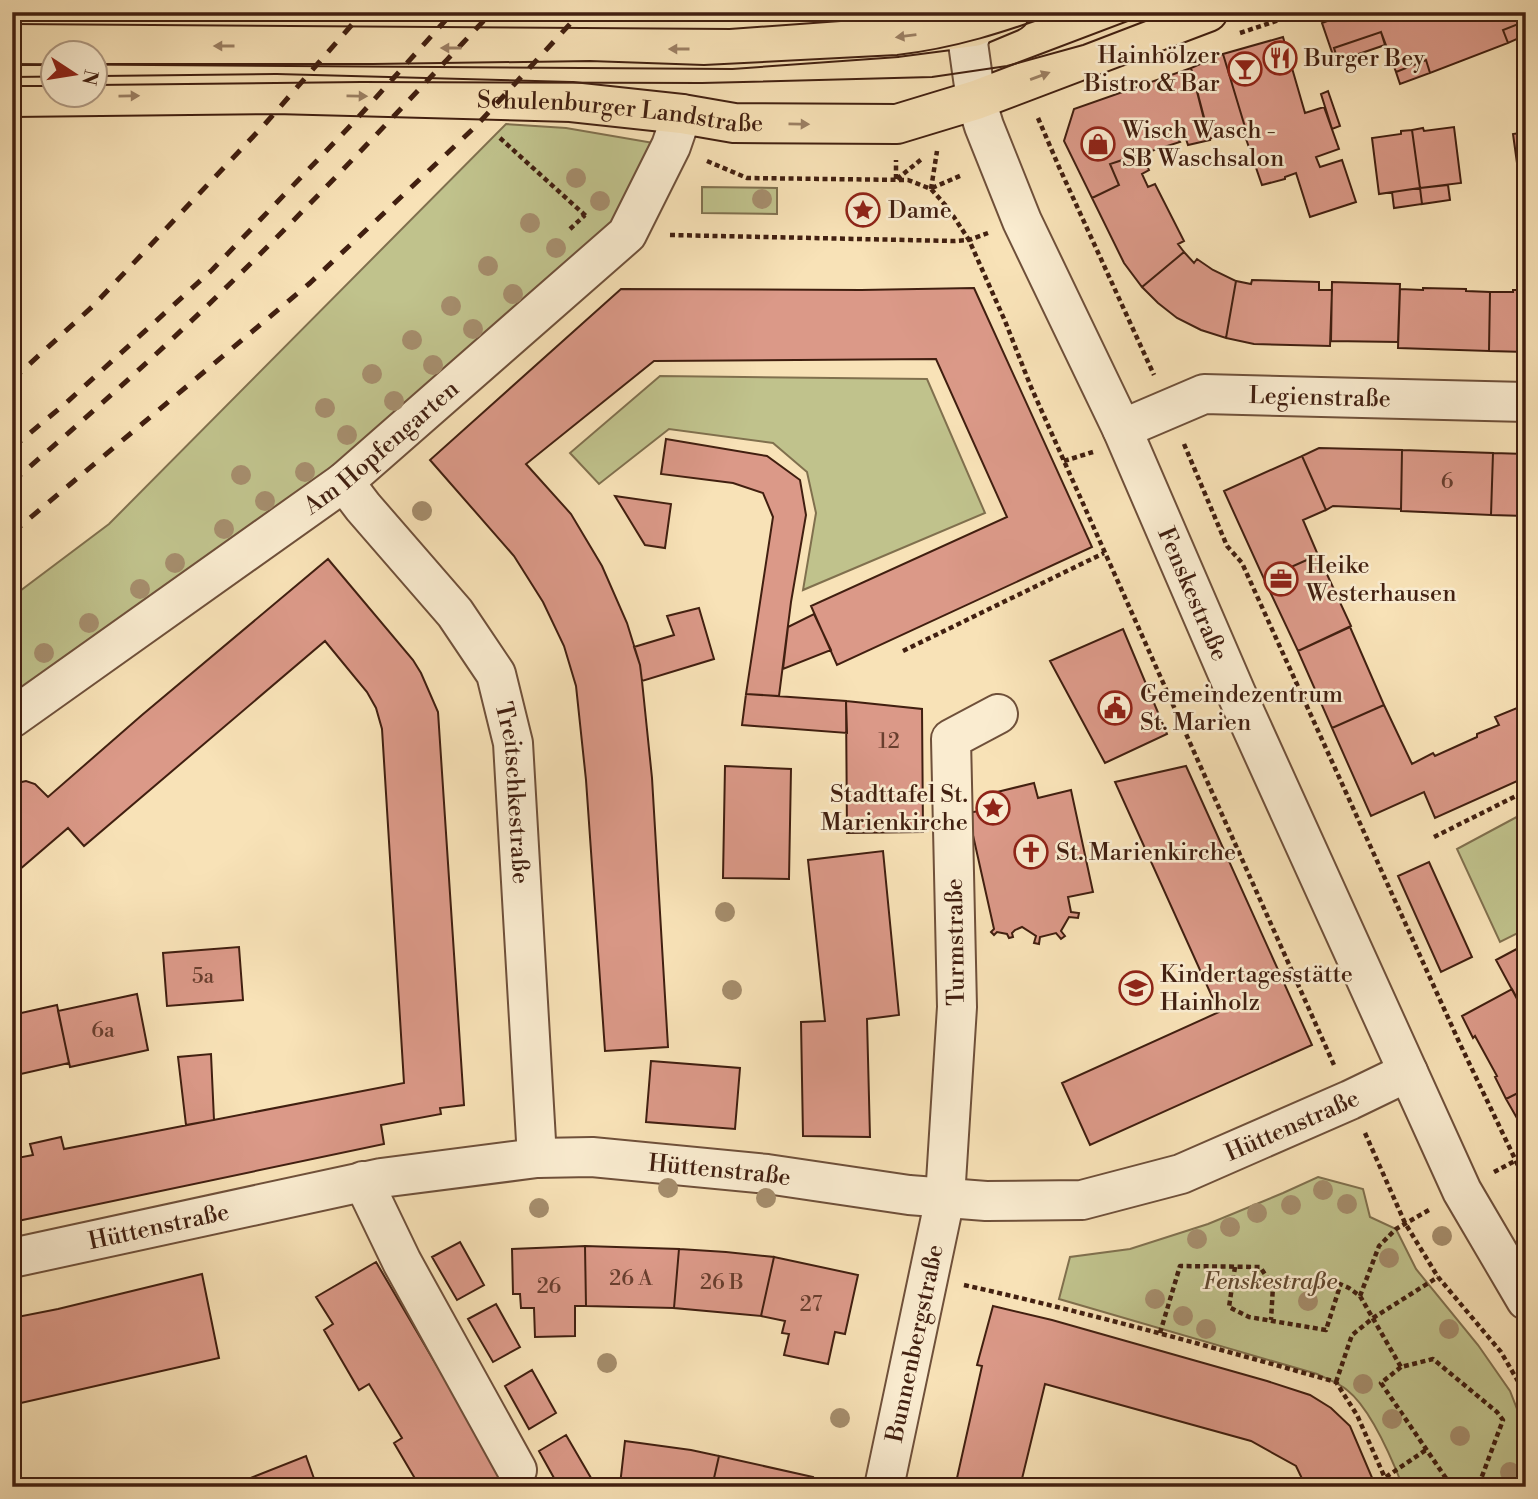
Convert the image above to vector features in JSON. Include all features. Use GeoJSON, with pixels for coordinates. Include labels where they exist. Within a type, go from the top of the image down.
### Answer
{"type":"FeatureCollection","features":[{"type":"Feature","properties":{"kind":"main road","name":"Schulenburger Landstraße"},"geometry":{"type":"LineString","coordinates":[[12,44],[731,49],[897,37],[1010,12]]}},
{"type":"Feature","properties":{"kind":"main road","name":"Schulenburger Landstraße"},"geometry":{"type":"LineString","coordinates":[[12,97],[276,94],[571,102],[682,114],[734,123],[897,124],[976,100],[1208,12]]}},
{"type":"Feature","properties":{"kind":"street","name":"Fenskestraße"},"geometry":{"type":"LineString","coordinates":[[976,20],[968,43],[976,100],[1021,222],[1122,429],[1236,693],[1462,1191],[1524,1294]]}},
{"type":"Feature","properties":{"kind":"street","name":"Am Hopfengarten"},"geometry":{"type":"LineString","coordinates":[[12,718],[344,482],[622,239],[671,146],[682,114]]}},
{"type":"Feature","properties":{"kind":"street","name":"Legienstraße"},"geometry":{"type":"LineString","coordinates":[[1122,429],[1204,394],[1526,402]]}},
{"type":"Feature","properties":{"kind":"street","name":"Treitschkestraße"},"geometry":{"type":"LineString","coordinates":[[344,482],[455,613],[496,674],[513,743],[537,1158]]}},
{"type":"Feature","properties":{"kind":"street","name":"Turmstraße"},"geometry":{"type":"LineString","coordinates":[[946,1198],[957,1007],[951,739],[998,714]]}},
{"type":"Feature","properties":{"kind":"street","name":"Hüttenstraße"},"geometry":{"type":"LineString","coordinates":[[12,1258],[363,1181],[537,1158],[592,1157],[740,1171],[909,1195],[986,1202],[1082,1200],[1181,1174],[1408,1072]]}},
{"type":"Feature","properties":{"kind":"street"},"geometry":{"type":"LineString","coordinates":[[363,1181],[402,1262],[517,1469]]}},
{"type":"Feature","properties":{"kind":"street","name":"Bunnenbergstraße"},"geometry":{"type":"LineString","coordinates":[[884,1487],[946,1198]]}},
{"type":"Feature","properties":{"kind":"path"},"geometry":{"type":"LineString","coordinates":[[1038,116],[1227,546],[1242,563],[1526,1182]]}},
{"type":"Feature","properties":{"kind":"path"},"geometry":{"type":"LineString","coordinates":[[497,135],[585,215],[622,239],[954,241]]}},
{"type":"Feature","properties":{"kind":"path"},"geometry":{"type":"LineString","coordinates":[[565,233],[585,215]]}},
{"type":"Feature","properties":{"kind":"path"},"geometry":{"type":"LineString","coordinates":[[969,240],[1104,553],[1405,1223],[1438,1277],[1501,1352],[1526,1395]]}},
{"type":"Feature","properties":{"kind":"path"},"geometry":{"type":"LineString","coordinates":[[903,651],[1104,553]]}},
{"type":"Feature","properties":{"kind":"path"},"geometry":{"type":"LineString","coordinates":[[1434,837],[1526,792]]}},
{"type":"Feature","properties":{"kind":"path"},"geometry":{"type":"LineString","coordinates":[[1360,1296],[1379,1246],[1405,1223]]}},
{"type":"Feature","properties":{"kind":"path"},"geometry":{"type":"LineString","coordinates":[[1160,1333],[1180,1266],[1260,1267],[1273,1286],[1271,1320]]}},
{"type":"Feature","properties":{"kind":"path"},"geometry":{"type":"LineString","coordinates":[[1235,1267],[1229,1307],[1249,1317],[1326,1330],[1341,1283]]}},
{"type":"Feature","properties":{"kind":"path"},"geometry":{"type":"LineString","coordinates":[[929,1276],[1160,1333],[1336,1382],[1357,1415],[1389,1487]]}},
{"type":"Feature","properties":{"kind":"path"},"geometry":{"type":"LineString","coordinates":[[1336,1382],[1352,1335],[1373,1318],[1438,1277]]}},
{"type":"Feature","properties":{"kind":"path"},"geometry":{"type":"LineString","coordinates":[[1273,1286],[1283,1279],[1341,1283],[1360,1296],[1401,1367]]}},
{"type":"Feature","properties":{"kind":"path"},"geometry":{"type":"LineString","coordinates":[[1452,1487],[1381,1383],[1401,1367],[1433,1359],[1503,1420],[1478,1487]]}},
{"type":"Feature","properties":{"kind":"path"},"geometry":{"type":"LineString","coordinates":[[1385,1477],[1426,1450]]}},
{"type":"Feature","properties":{"kind":"green space"},"geometry":{"type":"Polygon","coordinates":[[[506,124],[566,128],[671,146],[627,234],[344,482],[12,718],[12,597],[109,524],[506,124]]]}},
{"type":"Feature","properties":{"kind":"green space"},"geometry":{"type":"Polygon","coordinates":[[[702,187],[777,188],[777,214],[702,213],[702,187]]]}},
{"type":"Feature","properties":{"kind":"green space"},"geometry":{"type":"Polygon","coordinates":[[[660,376],[927,379],[985,513],[803,590],[816,513],[807,472],[773,443],[669,429],[599,484],[570,453],[660,376]]]}},
{"type":"Feature","properties":{"kind":"green space"},"geometry":{"type":"Polygon","coordinates":[[[1526,812],[1526,929],[1500,942],[1457,849],[1526,812]]]}},
{"type":"Feature","properties":{"kind":"green space"},"geometry":{"type":"Polygon","coordinates":[[[1318,1177],[1363,1189],[1370,1217],[1396,1229],[1416,1269],[1478,1345],[1510,1391],[1526,1432],[1526,1487],[1403,1487],[1372,1421],[1356,1398],[1337,1383],[1317,1374],[1059,1299],[1070,1257],[1130,1249],[1208,1224],[1318,1177]]]}},
{"type":"Feature","properties":{"kind":"building"},"geometry":{"type":"Polygon","coordinates":[[[1351,12],[1526,12],[1526,21],[1503,30],[1508,43],[1430,73],[1426,60],[1396,72],[1381,32],[1334,48],[1338,61],[1335,61],[1322,23],[1351,12]]]}},
{"type":"Feature","properties":{"kind":"building"},"geometry":{"type":"Polygon","coordinates":[[[1526,21],[1526,35],[1508,43],[1503,30],[1526,21]]]}},
{"type":"Feature","properties":{"kind":"building"},"geometry":{"type":"Polygon","coordinates":[[[1381,32],[1385,45],[1338,61],[1334,48],[1381,32]]]}},
{"type":"Feature","properties":{"kind":"building"},"geometry":{"type":"Polygon","coordinates":[[[1283,37],[1305,113],[1324,107],[1339,149],[1316,157],[1320,167],[1342,160],[1356,202],[1310,217],[1296,173],[1262,185],[1244,133],[1245,127],[1223,54],[1283,37]]]}},
{"type":"Feature","properties":{"kind":"building"},"geometry":{"type":"Polygon","coordinates":[[[1223,54],[1245,127],[1209,139],[1191,68],[1223,54]]]}},
{"type":"Feature","properties":{"kind":"building"},"geometry":{"type":"Polygon","coordinates":[[[1426,60],[1430,73],[1400,84],[1396,72],[1426,60]]]}},
{"type":"Feature","properties":{"kind":"building"},"geometry":{"type":"Polygon","coordinates":[[[1191,68],[1210,140],[1188,145],[1185,136],[1178,139],[1180,142],[1110,164],[1119,185],[1092,198],[1064,141],[1074,109],[1191,68]]]}},
{"type":"Feature","properties":{"kind":"building"},"geometry":{"type":"Polygon","coordinates":[[[1328,91],[1340,126],[1332,129],[1321,94],[1328,91]]]}},
{"type":"Feature","properties":{"kind":"building"},"geometry":{"type":"Polygon","coordinates":[[[1454,127],[1461,183],[1420,188],[1412,130],[1454,127]]]}},
{"type":"Feature","properties":{"kind":"building"},"geometry":{"type":"Polygon","coordinates":[[[1412,130],[1420,188],[1379,194],[1372,138],[1412,130]]]}},
{"type":"Feature","properties":{"kind":"building"},"geometry":{"type":"Polygon","coordinates":[[[1526,132],[1526,192],[1521,192],[1513,134],[1526,132]]]}},
{"type":"Feature","properties":{"kind":"building"},"geometry":{"type":"Polygon","coordinates":[[[1134,156],[1137,161],[1143,158],[1149,170],[1142,174],[1148,187],[1155,184],[1184,241],[1178,244],[1184,252],[1142,287],[1124,263],[1092,198],[1119,185],[1110,164],[1134,156]]]}},
{"type":"Feature","properties":{"kind":"building"},"geometry":{"type":"Polygon","coordinates":[[[1448,185],[1450,200],[1422,204],[1420,188],[1448,185]]]}},
{"type":"Feature","properties":{"kind":"building"},"geometry":{"type":"Polygon","coordinates":[[[1420,188],[1422,204],[1394,208],[1392,192],[1420,188]]]}},
{"type":"Feature","properties":{"kind":"building"},"geometry":{"type":"Polygon","coordinates":[[[1184,252],[1194,263],[1197,259],[1236,281],[1226,338],[1177,318],[1142,287],[1184,252]]]}},
{"type":"Feature","properties":{"kind":"building"},"geometry":{"type":"Polygon","coordinates":[[[1252,280],[1319,282],[1319,290],[1332,290],[1330,346],[1254,344],[1226,338],[1236,281],[1251,284],[1252,280]]]}},
{"type":"Feature","properties":{"kind":"building"},"geometry":{"type":"Polygon","coordinates":[[[1332,282],[1400,284],[1398,342],[1331,341],[1332,282]]]}},
{"type":"Feature","properties":{"kind":"building"},"geometry":{"type":"Polygon","coordinates":[[[974,288],[1092,547],[837,665],[811,606],[1007,517],[936,359],[654,361],[526,464],[571,514],[602,566],[627,623],[640,665],[652,778],[668,1047],[605,1051],[586,780],[576,686],[564,646],[543,602],[514,556],[430,460],[621,289],[974,288]]]}},
{"type":"Feature","properties":{"kind":"building"},"geometry":{"type":"Polygon","coordinates":[[[1400,289],[1490,292],[1489,351],[1398,348],[1400,289]]]}},
{"type":"Feature","properties":{"kind":"building"},"geometry":{"type":"Polygon","coordinates":[[[1526,290],[1526,352],[1489,351],[1490,292],[1526,290]]]}},
{"type":"Feature","properties":{"kind":"building"},"geometry":{"type":"Polygon","coordinates":[[[666,439],[767,456],[800,480],[806,515],[779,696],[746,694],[773,517],[763,493],[733,483],[661,474],[666,439]]]}},
{"type":"Feature","properties":{"kind":"building"},"geometry":{"type":"Polygon","coordinates":[[[1319,448],[1402,450],[1401,509],[1333,506],[1326,510],[1302,456],[1319,448]]]}},
{"type":"Feature","properties":{"kind":"building"},"geometry":{"type":"Polygon","coordinates":[[[1402,450],[1493,453],[1491,515],[1401,511],[1402,450]]]}},
{"type":"Feature","properties":{"kind":"building"},"geometry":{"type":"Polygon","coordinates":[[[1493,453],[1526,454],[1526,516],[1491,515],[1493,453]]]}},
{"type":"Feature","properties":{"kind":"building"},"geometry":{"type":"Polygon","coordinates":[[[1302,456],[1326,510],[1303,520],[1318,555],[1264,579],[1224,491],[1302,456]]]}},
{"type":"Feature","properties":{"kind":"building"},"geometry":{"type":"Polygon","coordinates":[[[615,496],[671,504],[665,548],[645,545],[615,496]]]}},
{"type":"Feature","properties":{"kind":"building"},"geometry":{"type":"Polygon","coordinates":[[[1318,555],[1351,626],[1298,651],[1264,579],[1318,555]]]}},
{"type":"Feature","properties":{"kind":"building"},"geometry":{"type":"Polygon","coordinates":[[[328,559],[413,660],[438,712],[464,1105],[440,1108],[441,1114],[381,1125],[384,1144],[13,1222],[12,1159],[33,1155],[30,1144],[61,1137],[64,1149],[404,1083],[382,729],[376,708],[367,692],[325,641],[84,846],[68,828],[12,876],[12,787],[26,781],[35,784],[48,797],[328,559]]]}},
{"type":"Feature","properties":{"kind":"building"},"geometry":{"type":"Polygon","coordinates":[[[699,608],[714,659],[642,681],[634,647],[674,635],[667,616],[699,608]]]}},
{"type":"Feature","properties":{"kind":"building"},"geometry":{"type":"Polygon","coordinates":[[[814,614],[831,650],[783,669],[788,627],[814,614]]]}},
{"type":"Feature","properties":{"kind":"building"},"geometry":{"type":"Polygon","coordinates":[[[1350,627],[1384,705],[1332,728],[1298,651],[1350,627]]]}},
{"type":"Feature","properties":{"kind":"building","name":"Gemeindezentrum St. Marien"},"geometry":{"type":"Polygon","coordinates":[[[1123,629],[1167,734],[1105,763],[1050,661],[1123,629]]]}},
{"type":"Feature","properties":{"kind":"building"},"geometry":{"type":"Polygon","coordinates":[[[746,694],[846,701],[847,733],[742,725],[746,694]]]}},
{"type":"Feature","properties":{"kind":"building"},"geometry":{"type":"Polygon","coordinates":[[[846,701],[922,709],[923,832],[847,833],[846,701]]]}},
{"type":"Feature","properties":{"kind":"building"},"geometry":{"type":"Polygon","coordinates":[[[1384,705],[1412,764],[1433,753],[1435,756],[1477,737],[1477,734],[1499,725],[1495,717],[1526,706],[1526,769],[1521,771],[1524,778],[1435,818],[1424,792],[1371,816],[1332,728],[1384,705]]]}},
{"type":"Feature","properties":{"kind":"building"},"geometry":{"type":"Polygon","coordinates":[[[725,766],[791,769],[789,879],[723,878],[725,766]]]}},
{"type":"Feature","properties":{"kind":"building"},"geometry":{"type":"Polygon","coordinates":[[[1186,766],[1312,1045],[1090,1145],[1062,1083],[1219,1012],[1115,782],[1186,766]]]}},
{"type":"Feature","properties":{"kind":"building","name":"St. Marienkirche"},"geometry":{"type":"Polygon","coordinates":[[[1034,783],[1038,798],[1071,790],[1093,892],[1068,897],[1071,912],[1079,913],[1078,918],[1069,917],[1061,931],[1065,936],[1061,939],[1056,933],[1040,937],[1039,944],[1034,943],[1036,936],[1022,927],[1015,930],[1013,937],[1009,938],[1007,934],[997,932],[994,935],[991,932],[994,929],[968,813],[1000,807],[997,792],[1034,783]]]}},
{"type":"Feature","properties":{"kind":"building"},"geometry":{"type":"Polygon","coordinates":[[[883,851],[899,1015],[867,1019],[870,1137],[803,1136],[801,1022],[825,1021],[808,860],[883,851]]]}},
{"type":"Feature","properties":{"kind":"building"},"geometry":{"type":"Polygon","coordinates":[[[1429,862],[1472,957],[1441,972],[1398,876],[1429,862]]]}},
{"type":"Feature","properties":{"kind":"building"},"geometry":{"type":"Polygon","coordinates":[[[1526,944],[1526,1009],[1523,1010],[1496,960],[1526,944]]]}},
{"type":"Feature","properties":{"kind":"building"},"geometry":{"type":"Polygon","coordinates":[[[239,947],[243,1000],[167,1006],[163,953],[239,947]]]}},
{"type":"Feature","properties":{"kind":"building"},"geometry":{"type":"Polygon","coordinates":[[[1512,989],[1526,1015],[1526,1089],[1506,1099],[1495,1077],[1497,1076],[1462,1016],[1512,989]]]}},
{"type":"Feature","properties":{"kind":"building"},"geometry":{"type":"Polygon","coordinates":[[[137,994],[148,1050],[70,1067],[58,1011],[137,994]]]}},
{"type":"Feature","properties":{"kind":"building"},"geometry":{"type":"Polygon","coordinates":[[[57,1005],[69,1063],[12,1076],[12,1015],[57,1005]]]}},
{"type":"Feature","properties":{"kind":"building"},"geometry":{"type":"Polygon","coordinates":[[[211,1054],[214,1120],[186,1125],[178,1057],[211,1054]]]}},
{"type":"Feature","properties":{"kind":"building"},"geometry":{"type":"Polygon","coordinates":[[[651,1061],[740,1068],[735,1129],[646,1122],[651,1061]]]}},
{"type":"Feature","properties":{"kind":"building"},"geometry":{"type":"Polygon","coordinates":[[[1526,1089],[1526,1129],[1506,1099],[1526,1089]]]}},
{"type":"Feature","properties":{"kind":"building"},"geometry":{"type":"Polygon","coordinates":[[[460,1242],[484,1285],[457,1300],[432,1257],[460,1242]]]}},
{"type":"Feature","properties":{"kind":"building"},"geometry":{"type":"Polygon","coordinates":[[[585,1246],[679,1249],[674,1308],[586,1306],[585,1246]]]}},
{"type":"Feature","properties":{"kind":"building"},"geometry":{"type":"Polygon","coordinates":[[[585,1246],[586,1306],[575,1306],[575,1336],[535,1337],[534,1308],[521,1308],[520,1294],[513,1294],[512,1249],[585,1246]]]}},
{"type":"Feature","properties":{"kind":"building"},"geometry":{"type":"Polygon","coordinates":[[[679,1249],[774,1257],[761,1316],[674,1308],[679,1249]]]}},
{"type":"Feature","properties":{"kind":"building"},"geometry":{"type":"Polygon","coordinates":[[[774,1257],[858,1275],[845,1334],[835,1332],[828,1364],[784,1355],[789,1334],[782,1333],[785,1321],[761,1316],[774,1257]]]}},
{"type":"Feature","properties":{"kind":"building"},"geometry":{"type":"Polygon","coordinates":[[[376,1262],[508,1487],[420,1487],[394,1443],[402,1438],[369,1384],[359,1390],[324,1330],[333,1324],[316,1297],[376,1262]]]}},
{"type":"Feature","properties":{"kind":"building"},"geometry":{"type":"Polygon","coordinates":[[[202,1274],[219,1358],[12,1405],[12,1318],[202,1274]]]}},
{"type":"Feature","properties":{"kind":"building"},"geometry":{"type":"Polygon","coordinates":[[[496,1304],[520,1347],[493,1362],[468,1319],[496,1304]]]}},
{"type":"Feature","properties":{"kind":"building"},"geometry":{"type":"Polygon","coordinates":[[[993,1306],[1052,1320],[1310,1395],[1331,1408],[1350,1426],[1376,1487],[1306,1487],[1296,1466],[1251,1441],[1045,1384],[1020,1487],[955,1487],[982,1366],[977,1365],[993,1306]]]}},
{"type":"Feature","properties":{"kind":"building"},"geometry":{"type":"Polygon","coordinates":[[[532,1370],[556,1413],[529,1429],[505,1386],[532,1370]]]}},
{"type":"Feature","properties":{"kind":"building"},"geometry":{"type":"Polygon","coordinates":[[[566,1435],[591,1478],[575,1487],[559,1487],[539,1451],[566,1435]]]}},
{"type":"Feature","properties":{"kind":"building"},"geometry":{"type":"Polygon","coordinates":[[[625,1441],[719,1456],[712,1487],[620,1485],[625,1441]]]}},
{"type":"Feature","properties":{"kind":"building"},"geometry":{"type":"Polygon","coordinates":[[[306,1456],[317,1487],[228,1487],[306,1456]]]}},
{"type":"Feature","properties":{"kind":"building"},"geometry":{"type":"Polygon","coordinates":[[[719,1456],[813,1477],[811,1487],[712,1487],[719,1456]]]}},
{"type":"Feature","properties":{"kind":"tram line"},"geometry":{"type":"LineString","coordinates":[[108,64],[590,61],[704,65],[897,55],[980,38],[1060,12]]}},
{"type":"Feature","properties":{"kind":"tram line"},"geometry":{"type":"LineString","coordinates":[[108,85],[702,83],[932,77],[1007,66],[1083,45],[1169,12]]}},
{"type":"Feature","properties":{"kind":"tram line"},"geometry":{"type":"LineString","coordinates":[[12,65],[38,65]]}},
{"type":"Feature","properties":{"kind":"tram line"},"geometry":{"type":"LineString","coordinates":[[12,86],[38,86]]}},
{"type":"Feature","properties":{"kind":"railway"},"geometry":{"type":"LineString","coordinates":[[12,380],[93,306],[265,124],[363,12]]}},
{"type":"Feature","properties":{"kind":"railway"},"geometry":{"type":"LineString","coordinates":[[12,448],[66,403],[212,270],[353,123],[453,12]]}},
{"type":"Feature","properties":{"kind":"railway"},"geometry":{"type":"LineString","coordinates":[[12,482],[166,345],[265,249],[492,12]]}},
{"type":"Feature","properties":{"kind":"railway"},"geometry":{"type":"LineString","coordinates":[[12,533],[310,283],[476,126],[581,12]]}},
{"type":"Feature","properties":{"kind":"place","name":"Burger Bey"},"geometry":{"type":"Point","coordinates":[1280,58]}},
{"type":"Feature","properties":{"kind":"place","name":"Hainhölzer Bistro & Bar"},"geometry":{"type":"Point","coordinates":[1245,69]}},
{"type":"Feature","properties":{"kind":"place","name":"Wisch Wasch - SB Waschsalon"},"geometry":{"type":"Point","coordinates":[1098,144]}},
{"type":"Feature","properties":{"kind":"place","name":"Dame"},"geometry":{"type":"Point","coordinates":[863,210]}},
{"type":"Feature","properties":{"kind":"place","name":"Heike Westerhausen"},"geometry":{"type":"Point","coordinates":[1281,579]}},
{"type":"Feature","properties":{"kind":"place","name":"Gemeindezentrum St. Marien"},"geometry":{"type":"Point","coordinates":[1115,708]}},
{"type":"Feature","properties":{"kind":"place","name":"Stadttafel St. Marienkirche"},"geometry":{"type":"Point","coordinates":[993,808]}},
{"type":"Feature","properties":{"kind":"place","name":"St. Marienkirche"},"geometry":{"type":"Point","coordinates":[1031,852]}},
{"type":"Feature","properties":{"kind":"place","name":"Kindertagesstätte Hainholz"},"geometry":{"type":"Point","coordinates":[1136,988]}}]}
